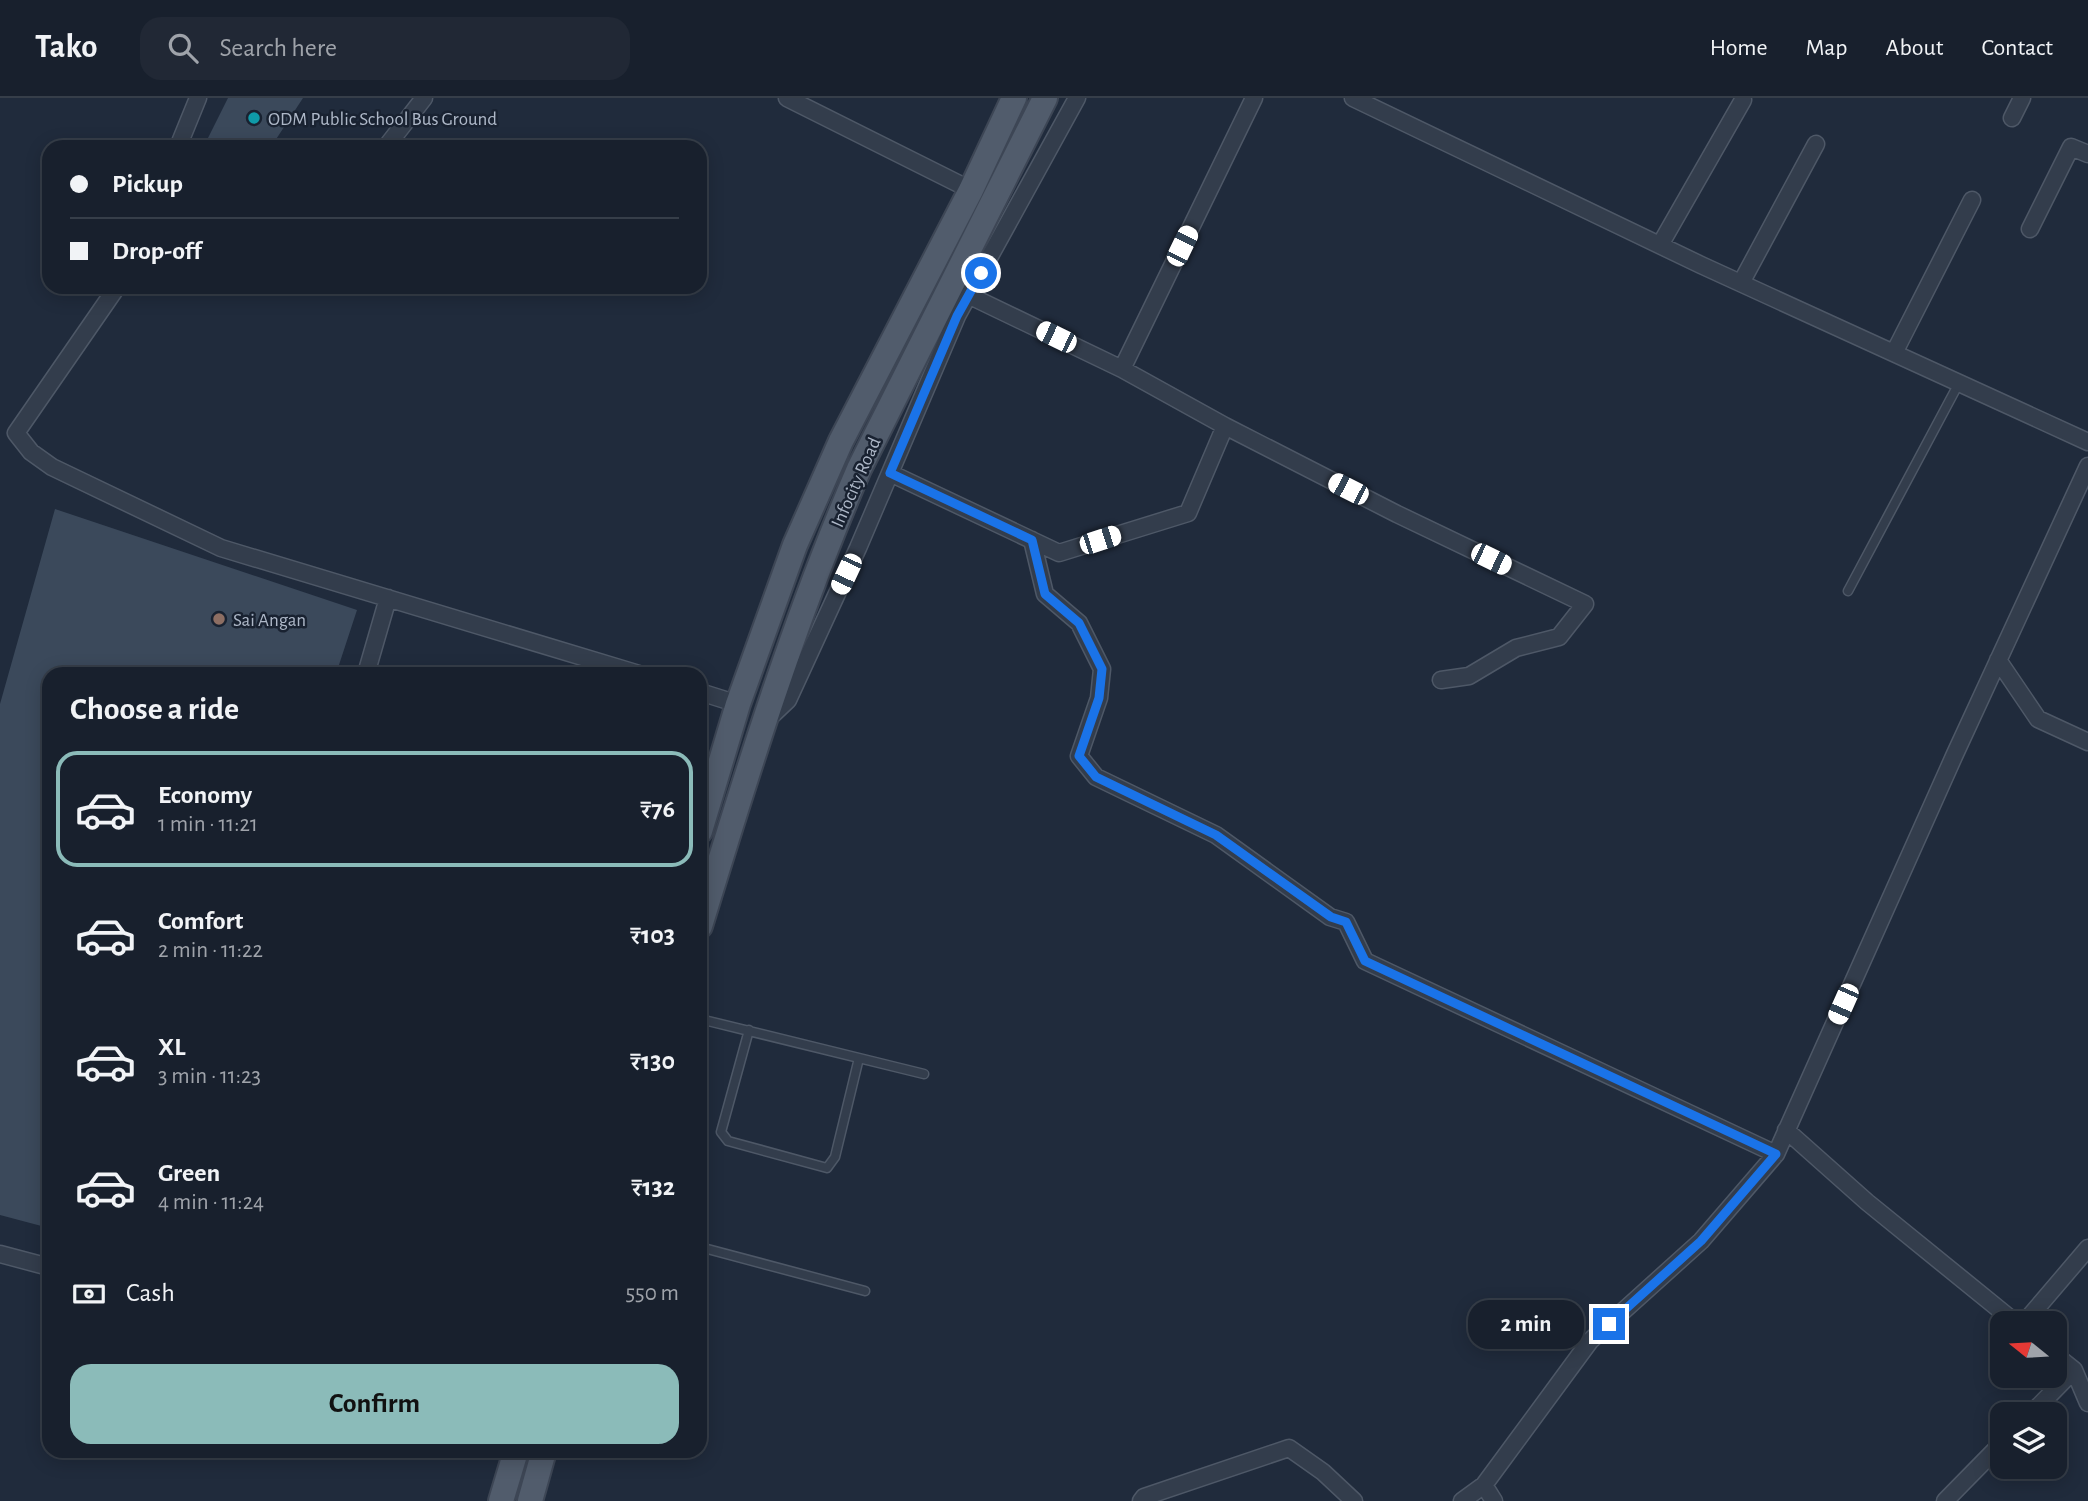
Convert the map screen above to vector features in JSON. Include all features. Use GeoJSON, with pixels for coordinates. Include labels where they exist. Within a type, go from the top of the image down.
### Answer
{"type":"FeatureCollection","features":[{"type":"Feature","properties":{"kind":"main road","name":"Infocity Road"},"geometry":{"type":"LineString","coordinates":[[707,808],[738,704],[795,545],[841,441],[971,190],[1014,98]]}},
{"type":"Feature","properties":{"kind":"main road","name":"Infocity Road"},"geometry":{"type":"LineString","coordinates":[[707,901],[762,725],[835,524],[859,469],[1045,98]]}},
{"type":"Feature","properties":{"kind":"main road"},"geometry":{"type":"LineString","coordinates":[[888,348],[913,360]]}},
{"type":"Feature","properties":{"kind":"main road"},"geometry":{"type":"LineString","coordinates":[[501,1501],[514,1458]]}},
{"type":"Feature","properties":{"kind":"main road"},"geometry":{"type":"LineString","coordinates":[[530,1501],[542,1458]]}},
{"type":"Feature","properties":{"kind":"street"},"geometry":{"type":"LineString","coordinates":[[181,140],[198,98]]}},
{"type":"Feature","properties":{"kind":"street"},"geometry":{"type":"LineString","coordinates":[[391,140],[424,98]]}},
{"type":"Feature","properties":{"kind":"street"},"geometry":{"type":"LineString","coordinates":[[788,98],[971,190]]}},
{"type":"Feature","properties":{"kind":"street"},"geometry":{"type":"LineString","coordinates":[[762,725],[788,699],[858,548],[957,316],[1077,98]]}},
{"type":"Feature","properties":{"kind":"street"},"geometry":{"type":"LineString","coordinates":[[1122,369],[1254,98]]}},
{"type":"Feature","properties":{"kind":"street"},"geometry":{"type":"LineString","coordinates":[[1353,98],[1741,283],[2088,442]]}},
{"type":"Feature","properties":{"kind":"street"},"geometry":{"type":"LineString","coordinates":[[2012,118],[2022,98]]}},
{"type":"Feature","properties":{"kind":"street"},"geometry":{"type":"LineString","coordinates":[[1660,245],[1743,100]]}},
{"type":"Feature","properties":{"kind":"street"},"geometry":{"type":"LineString","coordinates":[[1741,283],[1816,144]]}},
{"type":"Feature","properties":{"kind":"street"},"geometry":{"type":"LineString","coordinates":[[2030,229],[2071,147],[2088,154]]}},
{"type":"Feature","properties":{"kind":"street"},"geometry":{"type":"LineString","coordinates":[[1894,353],[1972,200]]}},
{"type":"Feature","properties":{"kind":"street"},"geometry":{"type":"LineString","coordinates":[[112,294],[16,433],[31,452],[52,467],[85,484],[221,548],[616,667]]}},
{"type":"Feature","properties":{"kind":"street"},"geometry":{"type":"LineString","coordinates":[[968,295],[1122,369],[1225,426],[1398,514],[1585,604],[1559,637],[1516,648],[1469,677],[1441,680]]}},
{"type":"Feature","properties":{"kind":"street"},"geometry":{"type":"LineString","coordinates":[[890,473],[1059,553],[1188,513],[1225,426]]}},
{"type":"Feature","properties":{"kind":"street"},"geometry":{"type":"LineString","coordinates":[[1462,1501],[1484,1485],[1590,1341],[1701,1241],[1776,1154],[2088,466]]}},
{"type":"Feature","properties":{"kind":"street"},"geometry":{"type":"LineString","coordinates":[[1032,540],[1045,594],[1079,623],[1102,669],[1099,698],[1079,756],[1096,777],[1216,835],[1331,917],[1346,922],[1365,961],[1776,1154]]}},
{"type":"Feature","properties":{"kind":"street"},"geometry":{"type":"LineString","coordinates":[[368,667],[388,598]]}},
{"type":"Feature","properties":{"kind":"street"},"geometry":{"type":"LineString","coordinates":[[1998,660],[2038,719],[2088,742]]}},
{"type":"Feature","properties":{"kind":"street"},"geometry":{"type":"LineString","coordinates":[[707,694],[738,704]]}},
{"type":"Feature","properties":{"kind":"street"},"geometry":{"type":"LineString","coordinates":[[1786,1130],[1867,1202],[2001,1311]]}},
{"type":"Feature","properties":{"kind":"street"},"geometry":{"type":"LineString","coordinates":[[2034,1311],[2088,1248]]}},
{"type":"Feature","properties":{"kind":"street"},"geometry":{"type":"LineString","coordinates":[[0,1254],[42,1265]]}},
{"type":"Feature","properties":{"kind":"street"},"geometry":{"type":"LineString","coordinates":[[2067,1364],[2074,1370],[2088,1403]]}},
{"type":"Feature","properties":{"kind":"street"},"geometry":{"type":"LineString","coordinates":[[2043,1402],[2074,1370]]}},
{"type":"Feature","properties":{"kind":"street"},"geometry":{"type":"LineString","coordinates":[[1141,1501],[1144,1497],[1289,1448],[1323,1472],[1354,1501]]}},
{"type":"Feature","properties":{"kind":"street"},"geometry":{"type":"LineString","coordinates":[[1945,1501],[1990,1455]]}},
{"type":"Feature","properties":{"kind":"street"},"geometry":{"type":"LineString","coordinates":[[1484,1485],[1494,1501]]}},
{"type":"Feature","properties":{"kind":"lane"},"geometry":{"type":"LineString","coordinates":[[1848,591],[1959,383]]}},
{"type":"Feature","properties":{"kind":"lane"},"geometry":{"type":"LineString","coordinates":[[707,1021],[924,1074]]}},
{"type":"Feature","properties":{"kind":"lane"},"geometry":{"type":"LineString","coordinates":[[749,1030],[721,1132],[728,1140],[827,1168],[835,1157],[859,1058]]}},
{"type":"Feature","properties":{"kind":"lane"},"geometry":{"type":"LineString","coordinates":[[707,1249],[865,1291]]}},
{"type":"Feature","properties":{"kind":"building","name":"ODM Public School Bus Ground"},"geometry":{"type":"Polygon","coordinates":[[[228,98],[303,98],[276,140],[208,138],[228,98]]]}},
{"type":"Feature","properties":{"kind":"building","name":"Sai Angan"},"geometry":{"type":"Polygon","coordinates":[[[55,509],[357,610],[338,667],[42,667],[42,1226],[0,1215],[0,704],[55,509]]]}},
{"type":"Feature","properties":{"kind":"place","name":"ODM Public School Bus Ground"},"geometry":{"type":"Point","coordinates":[254,118]}},
{"type":"Feature","properties":{"kind":"place","name":"Sai Angan"},"geometry":{"type":"Point","coordinates":[219,619]}},
{"type":"Feature","properties":{"kind":"route"},"geometry":{"type":"LineString","coordinates":[[981,273],[957,316],[890,473],[1032,540],[1045,594],[1079,623],[1102,669],[1099,698],[1079,756],[1096,777],[1216,835],[1331,917],[1346,922],[1365,961],[1776,1154],[1701,1241],[1609,1324]]}}]}
